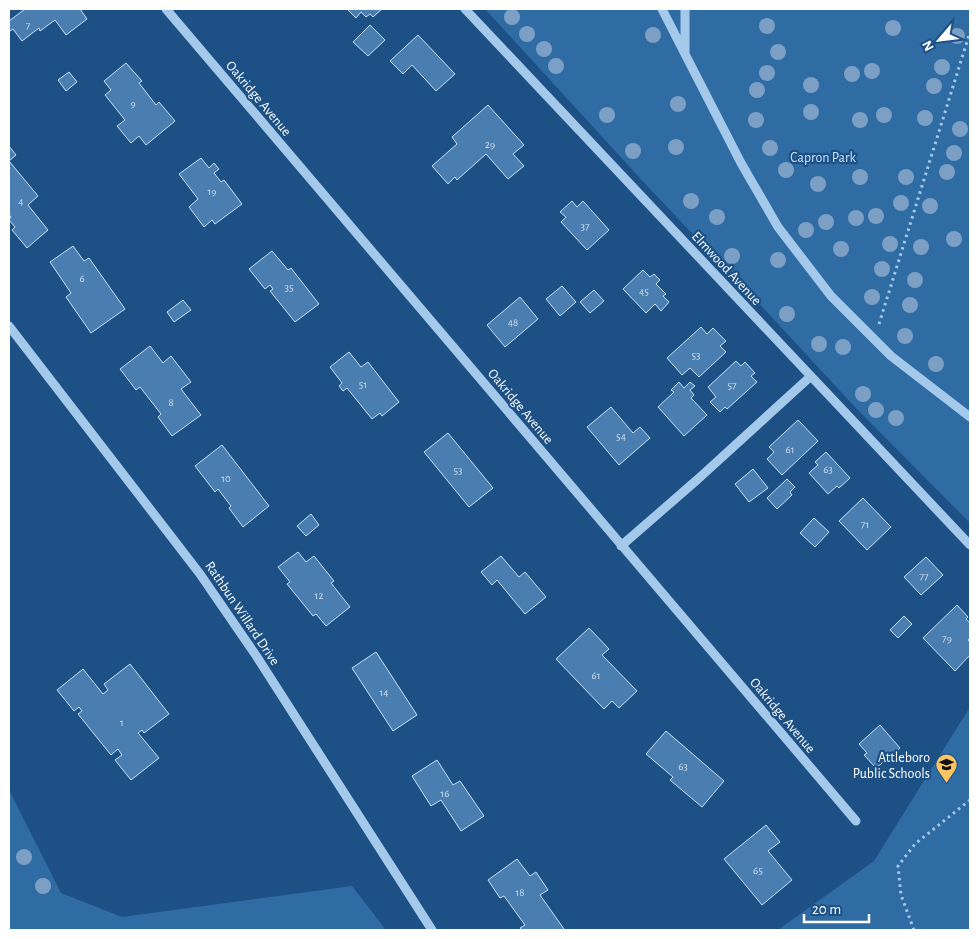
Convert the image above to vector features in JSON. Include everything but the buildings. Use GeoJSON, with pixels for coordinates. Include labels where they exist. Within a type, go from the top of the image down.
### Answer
{"type":"FeatureCollection","features":[{"type":"Feature","properties":{"kind":"street","name":"Oakridge Avenue"},"geometry":{"type":"LineString","coordinates":[[166,9],[856,821]]}},
{"type":"Feature","properties":{"kind":"street","name":"Elmwood Avenue"},"geometry":{"type":"LineString","coordinates":[[465,9],[970,545]]}},
{"type":"Feature","properties":{"kind":"street"},"geometry":{"type":"LineString","coordinates":[[662,9],[741,163],[778,227],[831,296],[891,356],[970,418]]}},
{"type":"Feature","properties":{"kind":"street"},"geometry":{"type":"LineString","coordinates":[[685,9],[685,54]]}},
{"type":"Feature","properties":{"kind":"street","name":"Rathbun Willard Drive"},"geometry":{"type":"LineString","coordinates":[[9,326],[200,574],[257,658],[432,930]]}},
{"type":"Feature","properties":{"kind":"street"},"geometry":{"type":"LineString","coordinates":[[621,546],[811,376]]}},
{"type":"Feature","properties":{"kind":"path"},"geometry":{"type":"LineString","coordinates":[[874,339],[970,32]]}},
{"type":"Feature","properties":{"kind":"path"},"geometry":{"type":"LineString","coordinates":[[914,930],[901,895],[898,866],[915,844],[970,800]]}},
{"type":"Feature","properties":{"kind":"green space","name":"Capron Park"},"geometry":{"type":"Polygon","coordinates":[[[485,9],[970,9],[970,523],[854,406],[650,189],[485,9]]]}},
{"type":"Feature","properties":{"kind":"green space","name":"Attleboro Public Schools"},"geometry":{"type":"Polygon","coordinates":[[[970,707],[970,930],[778,930],[874,861],[970,707]]]}},
{"type":"Feature","properties":{"kind":"green space"},"geometry":{"type":"Polygon","coordinates":[[[9,790],[61,893],[122,917],[352,886],[386,930],[9,930],[9,790]]]}},
{"type":"Feature","properties":{"kind":"place","name":"Attleboro Public Schools"},"geometry":{"type":"Point","coordinates":[946,784]}}]}
